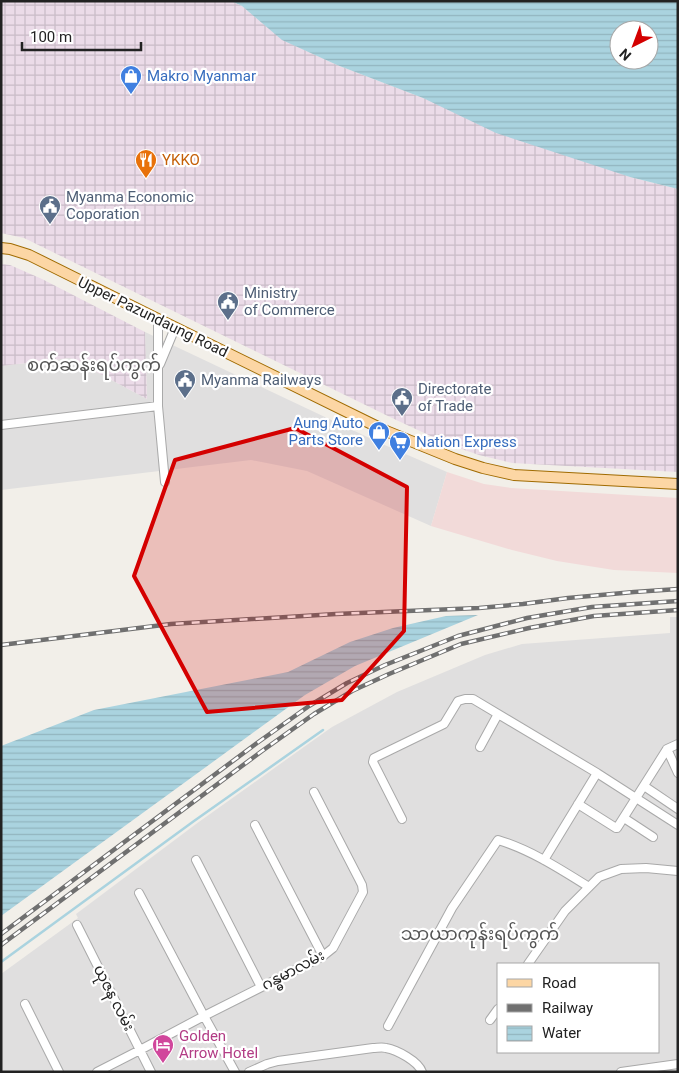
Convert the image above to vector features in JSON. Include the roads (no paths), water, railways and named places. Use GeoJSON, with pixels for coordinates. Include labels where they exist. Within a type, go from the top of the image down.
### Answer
{"type":"FeatureCollection","features":[{"type":"Feature","properties":{"kind":"main road","name":"Upper Pazundaung Road"},"geometry":{"type":"LineString","coordinates":[[1,248],[29,255],[386,431],[455,459],[514,475],[678,484]]}},
{"type":"Feature","properties":{"kind":"street"},"geometry":{"type":"LineString","coordinates":[[158,319],[158,406],[165,482]]}},
{"type":"Feature","properties":{"kind":"street"},"geometry":{"type":"LineString","coordinates":[[158,368],[175,328]]}},
{"type":"Feature","properties":{"kind":"street"},"geometry":{"type":"LineString","coordinates":[[1,425],[158,406]]}},
{"type":"Feature","properties":{"kind":"street"},"geometry":{"type":"LineString","coordinates":[[402,819],[373,762],[374,758],[444,724],[458,701],[473,700],[597,773],[678,825]]}},
{"type":"Feature","properties":{"kind":"street"},"geometry":{"type":"LineString","coordinates":[[480,747],[498,714]]}},
{"type":"Feature","properties":{"kind":"street"},"geometry":{"type":"LineString","coordinates":[[578,804],[616,828],[619,827],[667,749],[678,744]]}},
{"type":"Feature","properties":{"kind":"street"},"geometry":{"type":"LineString","coordinates":[[667,749],[678,773]]}},
{"type":"Feature","properties":{"kind":"street"},"geometry":{"type":"LineString","coordinates":[[544,860],[597,773]]}},
{"type":"Feature","properties":{"kind":"street"},"geometry":{"type":"LineString","coordinates":[[644,786],[678,809]]}},
{"type":"Feature","properties":{"kind":"street","name":"ဂန္ဓမာလမ်း"},"geometry":{"type":"LineString","coordinates":[[97,1072],[323,956],[333,948],[363,892],[362,885],[314,792]]}},
{"type":"Feature","properties":{"kind":"street"},"geometry":{"type":"LineString","coordinates":[[624,818],[653,837]]}},
{"type":"Feature","properties":{"kind":"street"},"geometry":{"type":"LineString","coordinates":[[255,825],[323,956]]}},
{"type":"Feature","properties":{"kind":"street"},"geometry":{"type":"LineString","coordinates":[[388,1026],[452,908],[498,840],[512,844],[544,860],[589,887]]}},
{"type":"Feature","properties":{"kind":"street"},"geometry":{"type":"LineString","coordinates":[[196,860],[261,987]]}},
{"type":"Feature","properties":{"kind":"street"},"geometry":{"type":"LineString","coordinates":[[529,963],[565,911],[599,877],[621,869],[646,868],[678,871]]}},
{"type":"Feature","properties":{"kind":"street"},"geometry":{"type":"LineString","coordinates":[[139,892],[235,1072]]}},
{"type":"Feature","properties":{"kind":"street","name":"ယုဇန လမ်း"},"geometry":{"type":"LineString","coordinates":[[77,925],[151,1072]]}},
{"type":"Feature","properties":{"kind":"street"},"geometry":{"type":"LineString","coordinates":[[25,1004],[59,1072]]}},
{"type":"Feature","properties":{"kind":"street"},"geometry":{"type":"LineString","coordinates":[[490,1020],[497,1010]]}},
{"type":"Feature","properties":{"kind":"street"},"geometry":{"type":"LineString","coordinates":[[249,1072],[278,1061],[385,1047],[405,1056],[419,1065],[422,1070]]}},
{"type":"Feature","properties":{"kind":"street"},"geometry":{"type":"LineString","coordinates":[[621,1072],[678,1064]]}},
{"type":"Feature","properties":{"kind":"water"},"geometry":{"type":"Polygon","coordinates":[[[231,1],[678,1],[678,189],[630,177],[496,133],[423,98],[337,65],[282,40],[242,6],[231,1]]]}},
{"type":"Feature","properties":{"kind":"water"},"geometry":{"type":"Polygon","coordinates":[[[478,615],[355,666],[305,695],[1,916],[1,746],[94,710],[288,672],[350,642],[393,628],[446,616],[478,615]]]}},
{"type":"Feature","properties":{"kind":"waterway"},"geometry":{"type":"LineString","coordinates":[[1,962],[194,821],[323,730]]}},
{"type":"Feature","properties":{"kind":"railway"},"geometry":{"type":"LineString","coordinates":[[1,645],[171,624],[479,608],[678,589]]}},
{"type":"Feature","properties":{"kind":"railway"},"geometry":{"type":"LineString","coordinates":[[1,934],[257,743],[309,706],[347,683],[385,665],[458,636],[527,618],[592,607],[678,601]]}},
{"type":"Feature","properties":{"kind":"railway"},"geometry":{"type":"LineString","coordinates":[[1,945],[262,751],[314,714],[352,691],[461,644],[529,628],[594,616],[678,610]]}},
{"type":"Feature","properties":{"kind":"place","name":"Makro Myanmar"},"geometry":{"type":"Point","coordinates":[131,95]}},
{"type":"Feature","properties":{"kind":"place","name":"YKKO"},"geometry":{"type":"Point","coordinates":[146,179]}},
{"type":"Feature","properties":{"kind":"place","name":"Myanma Economic Coporation"},"geometry":{"type":"Point","coordinates":[50,225]}},
{"type":"Feature","properties":{"kind":"place","name":"Ministry of Commerce"},"geometry":{"type":"Point","coordinates":[228,321]}},
{"type":"Feature","properties":{"kind":"place","name":"Myanma Railways"},"geometry":{"type":"Point","coordinates":[185,399]}},
{"type":"Feature","properties":{"kind":"place","name":"Directorate of Trade"},"geometry":{"type":"Point","coordinates":[402,417]}},
{"type":"Feature","properties":{"kind":"place","name":"Aung Auto Parts Store"},"geometry":{"type":"Point","coordinates":[379,451]}},
{"type":"Feature","properties":{"kind":"place","name":"Nation Express"},"geometry":{"type":"Point","coordinates":[400,461]}},
{"type":"Feature","properties":{"kind":"place","name":"Golden Arrow Hotel"},"geometry":{"type":"Point","coordinates":[163,1064]}},
{"type":"Feature","properties":{"kind":"district","name":"စက်ဆန်းရပ်ကွက်"},"geometry":{"type":"Point","coordinates":[94,365]}},
{"type":"Feature","properties":{"kind":"district","name":"သာယာကုန်းရပ်ကွက်"},"geometry":{"type":"Point","coordinates":[480,934]}}]}
